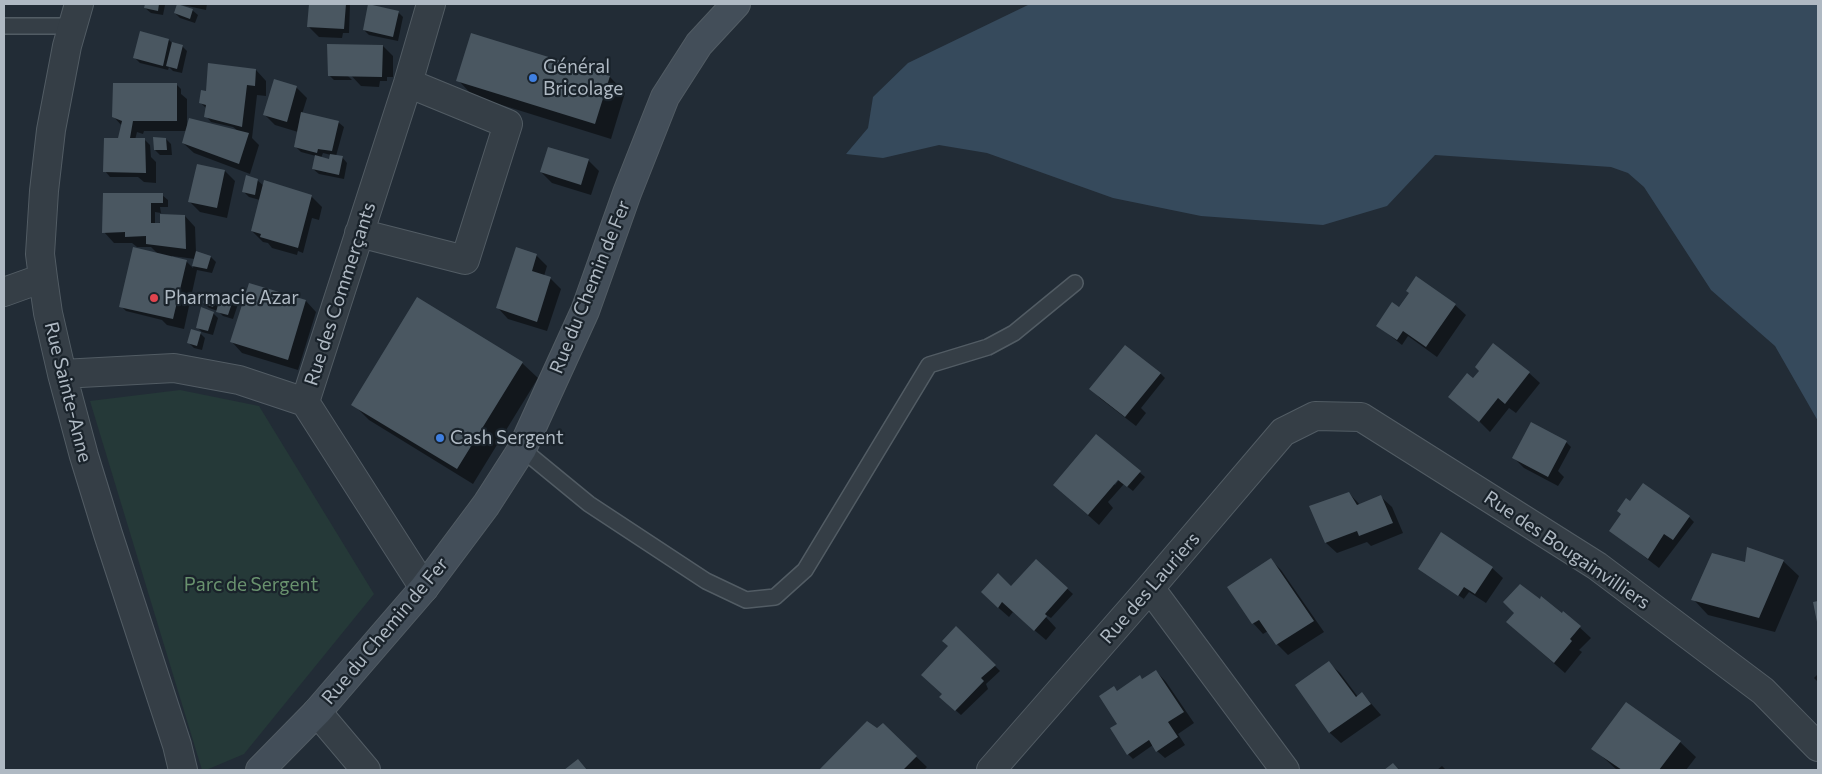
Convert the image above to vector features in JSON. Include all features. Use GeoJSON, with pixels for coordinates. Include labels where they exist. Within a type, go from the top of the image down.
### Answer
{"type":"FeatureCollection","features":[{"type":"Feature","properties":{"kind":"main road","name":"Rue du Chemin de Fer"},"geometry":{"type":"LineString","coordinates":[[260,770],[317,712],[424,588],[486,505],[522,450],[585,311],[665,97],[699,44],[736,4]]}},
{"type":"Feature","properties":{"kind":"street","name":"Rue des Commerçants"},"geometry":{"type":"LineString","coordinates":[[424,588],[305,402],[408,83],[431,4]]}},
{"type":"Feature","properties":{"kind":"street","name":"Rue Sainte-Anne"},"geometry":{"type":"LineString","coordinates":[[76,15],[67,46],[51,130],[44,191],[40,254],[43,278],[48,313],[62,374],[100,508],[177,745],[183,770]]}},
{"type":"Feature","properties":{"kind":"street"},"geometry":{"type":"LineString","coordinates":[[359,233],[465,260],[508,124],[408,83]]}},
{"type":"Feature","properties":{"kind":"street"},"geometry":{"type":"LineString","coordinates":[[4,292],[43,278]]}},
{"type":"Feature","properties":{"kind":"street"},"geometry":{"type":"LineString","coordinates":[[62,374],[174,368],[239,380],[305,402]]}},
{"type":"Feature","properties":{"kind":"street","name":"Rue des Lauriers"},"geometry":{"type":"LineString","coordinates":[[991,770],[1283,432],[1315,416]]}},
{"type":"Feature","properties":{"kind":"street","name":"Rue des Bougainvilliers"},"geometry":{"type":"LineString","coordinates":[[1315,416],[1361,417],[1597,566],[1763,691],[1818,747]]}},
{"type":"Feature","properties":{"kind":"street"},"geometry":{"type":"LineString","coordinates":[[1150,588],[1285,770]]}},
{"type":"Feature","properties":{"kind":"street"},"geometry":{"type":"LineString","coordinates":[[317,712],[366,770]]}},
{"type":"Feature","properties":{"kind":"lane"},"geometry":{"type":"LineString","coordinates":[[4,26],[76,15]]}},
{"type":"Feature","properties":{"kind":"lane"},"geometry":{"type":"LineString","coordinates":[[522,450],[590,504],[706,581],[746,600],[775,598],[805,570],[929,365],[997,343],[1014,333],[1075,283]]}},
{"type":"Feature","properties":{"kind":"green space","name":"Parc de Sergent"},"geometry":{"type":"Polygon","coordinates":[[[180,390],[259,406],[374,594],[244,754],[206,770],[202,770],[90,401],[180,390]]]}},
{"type":"Feature","properties":{"kind":"water"},"geometry":{"type":"Polygon","coordinates":[[[1030,4],[1818,4],[1818,421],[1775,346],[1711,290],[1644,187],[1628,173],[1611,167],[1435,155],[1387,206],[1323,225],[1201,216],[1113,198],[987,153],[939,145],[883,158],[846,154],[868,128],[873,97],[908,63],[1030,4]]]}},
{"type":"Feature","properties":{"kind":"building"},"geometry":{"type":"Polygon","coordinates":[[[145,4],[159,4],[158,11],[144,8],[145,4]]]}},
{"type":"Feature","properties":{"kind":"building"},"geometry":{"type":"Polygon","coordinates":[[[177,4],[193,9],[190,19],[174,13],[177,4]]]}},
{"type":"Feature","properties":{"kind":"building"},"geometry":{"type":"Polygon","coordinates":[[[309,4],[346,4],[344,29],[307,27],[309,4]]]}},
{"type":"Feature","properties":{"kind":"building"},"geometry":{"type":"Polygon","coordinates":[[[368,4],[399,11],[393,37],[363,30],[368,4]]]}},
{"type":"Feature","properties":{"kind":"building"},"geometry":{"type":"Polygon","coordinates":[[[140,31],[169,39],[163,66],[133,58],[140,31]]]}},
{"type":"Feature","properties":{"kind":"building","name":"Général Bricolage"},"geometry":{"type":"Polygon","coordinates":[[[471,33],[610,76],[595,124],[456,81],[471,33]]]}},
{"type":"Feature","properties":{"kind":"building"},"geometry":{"type":"Polygon","coordinates":[[[172,42],[183,45],[177,69],[166,66],[172,42]]]}},
{"type":"Feature","properties":{"kind":"building"},"geometry":{"type":"Polygon","coordinates":[[[327,44],[383,45],[382,77],[328,76],[327,44]]]}},
{"type":"Feature","properties":{"kind":"building"},"geometry":{"type":"Polygon","coordinates":[[[208,63],[256,69],[255,86],[247,85],[242,127],[204,117],[206,105],[199,103],[201,90],[206,91],[208,63]]]}},
{"type":"Feature","properties":{"kind":"building"},"geometry":{"type":"Polygon","coordinates":[[[274,79],[297,86],[287,122],[263,115],[274,79]]]}},
{"type":"Feature","properties":{"kind":"building"},"geometry":{"type":"Polygon","coordinates":[[[113,83],[177,83],[177,121],[133,121],[130,138],[145,138],[146,173],[103,172],[104,138],[118,138],[122,121],[112,117],[113,83]]]}},
{"type":"Feature","properties":{"kind":"building"},"geometry":{"type":"Polygon","coordinates":[[[301,112],[339,121],[332,151],[318,149],[317,153],[294,147],[301,112]]]}},
{"type":"Feature","properties":{"kind":"building"},"geometry":{"type":"Polygon","coordinates":[[[189,118],[249,133],[239,164],[182,143],[189,118]]]}},
{"type":"Feature","properties":{"kind":"building"},"geometry":{"type":"Polygon","coordinates":[[[153,137],[166,138],[167,150],[154,150],[153,137]]]}},
{"type":"Feature","properties":{"kind":"building"},"geometry":{"type":"Polygon","coordinates":[[[548,147],[589,159],[581,185],[540,172],[548,147]]]}},
{"type":"Feature","properties":{"kind":"building"},"geometry":{"type":"Polygon","coordinates":[[[330,154],[343,156],[339,175],[312,169],[315,155],[329,159],[330,154]]]}},
{"type":"Feature","properties":{"kind":"building"},"geometry":{"type":"Polygon","coordinates":[[[197,164],[225,170],[217,208],[188,202],[197,164]]]}},
{"type":"Feature","properties":{"kind":"building"},"geometry":{"type":"Polygon","coordinates":[[[246,175],[258,179],[255,195],[242,192],[246,175]]]}},
{"type":"Feature","properties":{"kind":"building"},"geometry":{"type":"Polygon","coordinates":[[[264,180],[312,195],[298,248],[260,237],[261,234],[251,231],[264,180]]]}},
{"type":"Feature","properties":{"kind":"building"},"geometry":{"type":"Polygon","coordinates":[[[103,193],[163,193],[163,203],[151,203],[151,223],[160,223],[160,214],[185,215],[186,249],[146,244],[146,236],[125,237],[125,232],[102,233],[103,193]]]}},
{"type":"Feature","properties":{"kind":"building"},"geometry":{"type":"Polygon","coordinates":[[[133,247],[187,260],[173,319],[119,307],[133,247]]]}},
{"type":"Feature","properties":{"kind":"building"},"geometry":{"type":"Polygon","coordinates":[[[516,247],[537,254],[532,271],[551,277],[537,322],[496,308],[516,247]]]}},
{"type":"Feature","properties":{"kind":"building"},"geometry":{"type":"Polygon","coordinates":[[[196,251],[211,256],[207,269],[192,266],[196,251]]]}},
{"type":"Feature","properties":{"kind":"building"},"geometry":{"type":"Polygon","coordinates":[[[1416,276],[1456,304],[1426,347],[1403,331],[1397,340],[1376,326],[1392,302],[1399,307],[1409,293],[1406,291],[1416,276]]]}},
{"type":"Feature","properties":{"kind":"building"},"geometry":{"type":"Polygon","coordinates":[[[249,283],[306,300],[288,360],[230,342],[249,283]]]}},
{"type":"Feature","properties":{"kind":"building"},"geometry":{"type":"Polygon","coordinates":[[[206,292],[216,295],[213,307],[203,303],[206,292]]]}},
{"type":"Feature","properties":{"kind":"building"},"geometry":{"type":"Polygon","coordinates":[[[221,294],[234,297],[228,315],[216,312],[221,294]]]}},
{"type":"Feature","properties":{"kind":"building"},"geometry":{"type":"Polygon","coordinates":[[[417,297],[523,362],[457,469],[351,405],[417,297]]]}},
{"type":"Feature","properties":{"kind":"building"},"geometry":{"type":"Polygon","coordinates":[[[201,307],[214,312],[208,331],[196,328],[201,307]]]}},
{"type":"Feature","properties":{"kind":"building"},"geometry":{"type":"Polygon","coordinates":[[[191,329],[201,332],[197,346],[187,343],[191,329]]]}},
{"type":"Feature","properties":{"kind":"building"},"geometry":{"type":"Polygon","coordinates":[[[1493,343],[1530,372],[1505,404],[1498,398],[1479,422],[1448,397],[1467,373],[1473,378],[1479,371],[1475,367],[1493,343]]]}},
{"type":"Feature","properties":{"kind":"building"},"geometry":{"type":"Polygon","coordinates":[[[1125,345],[1161,373],[1125,417],[1089,389],[1125,345]]]}},
{"type":"Feature","properties":{"kind":"building"},"geometry":{"type":"Polygon","coordinates":[[[1531,422],[1567,441],[1548,477],[1512,458],[1531,422]]]}},
{"type":"Feature","properties":{"kind":"building"},"geometry":{"type":"Polygon","coordinates":[[[1096,434],[1141,471],[1127,487],[1118,480],[1088,515],[1053,485],[1096,434]]]}},
{"type":"Feature","properties":{"kind":"building"},"geometry":{"type":"Polygon","coordinates":[[[1643,483],[1690,516],[1673,540],[1664,534],[1648,559],[1609,531],[1621,514],[1617,511],[1626,498],[1630,501],[1643,483]]]}},
{"type":"Feature","properties":{"kind":"building"},"geometry":{"type":"Polygon","coordinates":[[[1349,492],[1357,505],[1381,495],[1393,523],[1359,536],[1357,531],[1325,543],[1309,506],[1349,492]]]}},
{"type":"Feature","properties":{"kind":"building"},"geometry":{"type":"Polygon","coordinates":[[[1441,532],[1493,567],[1475,594],[1464,587],[1458,596],[1418,569],[1441,532]]]}},
{"type":"Feature","properties":{"kind":"building"},"geometry":{"type":"Polygon","coordinates":[[[1747,547],[1784,560],[1759,618],[1691,600],[1712,553],[1745,562],[1747,547]]]}},
{"type":"Feature","properties":{"kind":"building"},"geometry":{"type":"Polygon","coordinates":[[[1271,558],[1314,621],[1276,645],[1259,620],[1252,624],[1227,587],[1271,558]]]}},
{"type":"Feature","properties":{"kind":"building"},"geometry":{"type":"Polygon","coordinates":[[[1036,559],[1068,588],[1045,614],[1047,616],[1034,631],[1002,602],[998,608],[981,592],[998,573],[1011,586],[1036,559]]]}},
{"type":"Feature","properties":{"kind":"building"},"geometry":{"type":"Polygon","coordinates":[[[1520,584],[1540,599],[1541,596],[1562,613],[1563,611],[1581,626],[1570,639],[1572,641],[1554,663],[1506,622],[1514,613],[1503,602],[1520,584]]]}},
{"type":"Feature","properties":{"kind":"building"},"geometry":{"type":"Polygon","coordinates":[[[1818,601],[1818,622],[1817,622],[1813,602],[1818,601]]]}},
{"type":"Feature","properties":{"kind":"building"},"geometry":{"type":"Polygon","coordinates":[[[956,626],[996,665],[981,678],[984,681],[955,711],[939,697],[942,694],[921,675],[948,646],[942,641],[956,626]]]}},
{"type":"Feature","properties":{"kind":"building"},"geometry":{"type":"Polygon","coordinates":[[[1329,661],[1356,697],[1362,692],[1371,704],[1329,733],[1295,685],[1329,661]]]}},
{"type":"Feature","properties":{"kind":"building"},"geometry":{"type":"Polygon","coordinates":[[[1156,670],[1184,712],[1168,722],[1178,737],[1156,752],[1149,740],[1127,755],[1110,728],[1117,724],[1099,696],[1114,686],[1117,691],[1140,675],[1142,679],[1156,670]]]}},
{"type":"Feature","properties":{"kind":"building"},"geometry":{"type":"Polygon","coordinates":[[[1626,702],[1681,741],[1659,770],[1622,770],[1591,749],[1626,702]]]}},
{"type":"Feature","properties":{"kind":"building"},"geometry":{"type":"Polygon","coordinates":[[[867,721],[877,728],[883,723],[917,756],[903,770],[819,770],[867,721]]]}},
{"type":"Feature","properties":{"kind":"building"},"geometry":{"type":"Polygon","coordinates":[[[578,759],[587,770],[564,770],[578,759]]]}},
{"type":"Feature","properties":{"kind":"building"},"geometry":{"type":"Polygon","coordinates":[[[1393,763],[1399,770],[1384,770],[1393,763]]]}},
{"type":"Feature","properties":{"kind":"place","name":"Général Bricolage"},"geometry":{"type":"Point","coordinates":[533,78]}},
{"type":"Feature","properties":{"kind":"place","name":"Pharmacie Azar"},"geometry":{"type":"Point","coordinates":[154,298]}},
{"type":"Feature","properties":{"kind":"place","name":"Cash Sergent"},"geometry":{"type":"Point","coordinates":[440,438]}}]}
